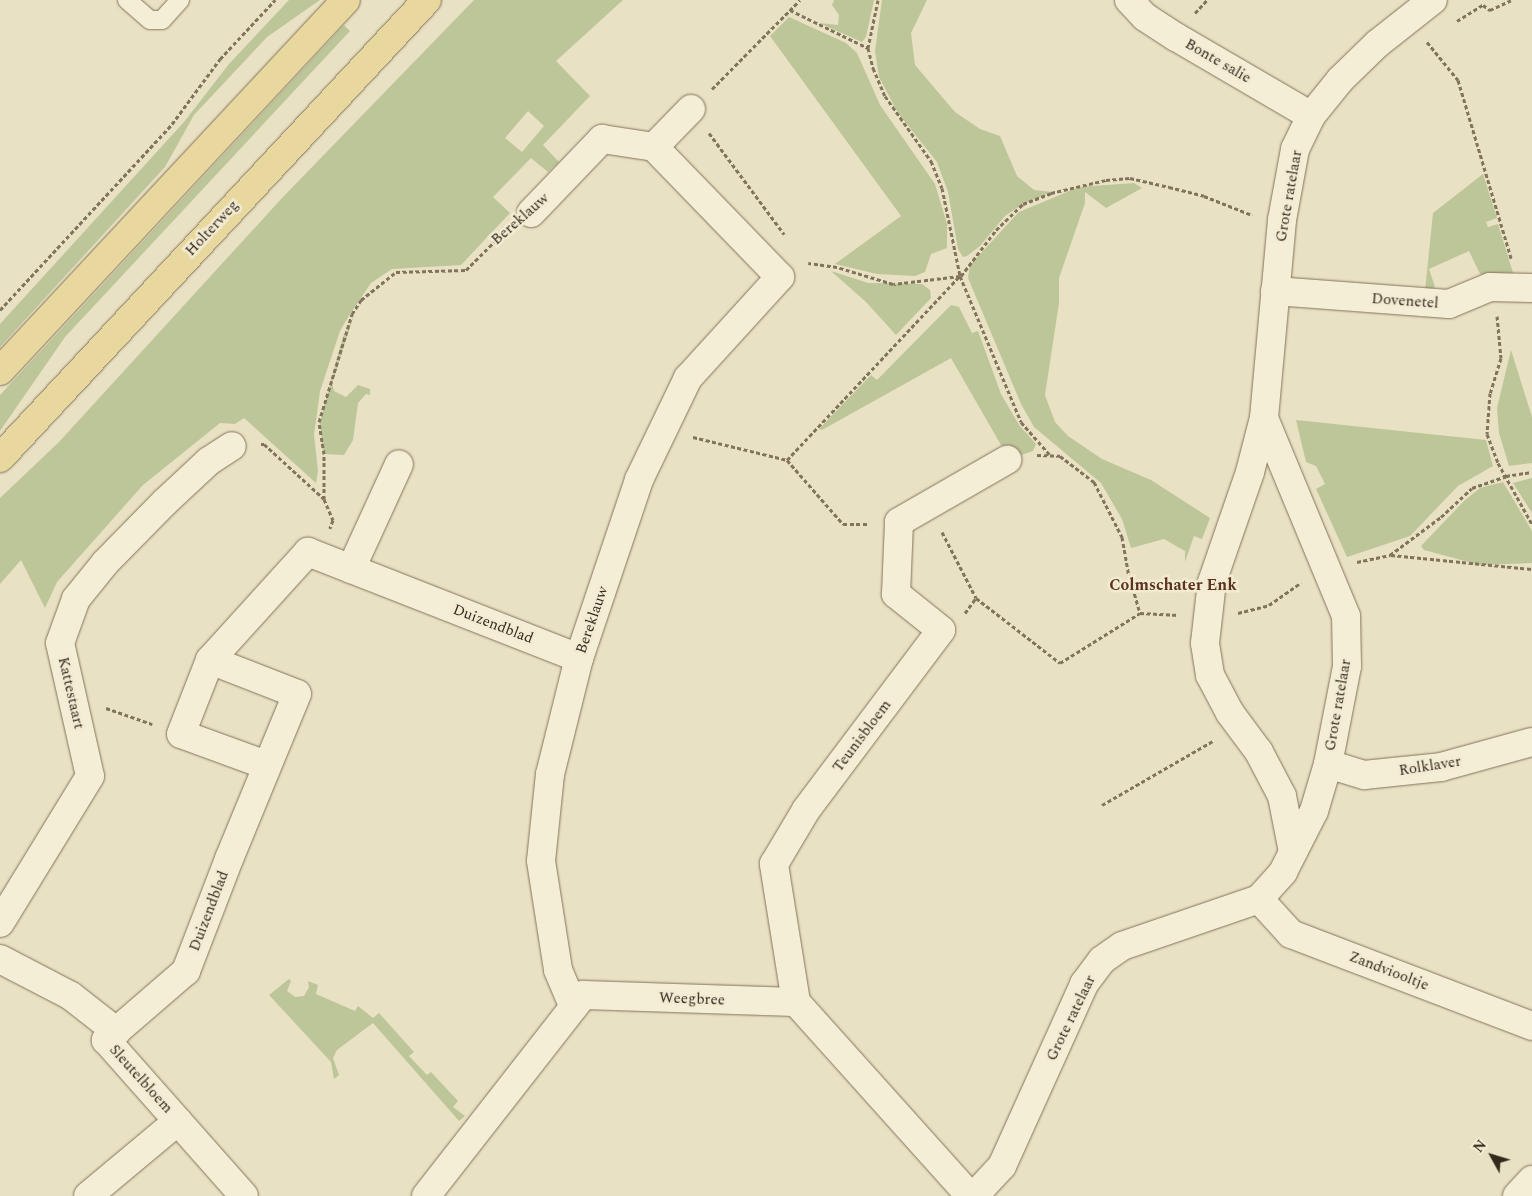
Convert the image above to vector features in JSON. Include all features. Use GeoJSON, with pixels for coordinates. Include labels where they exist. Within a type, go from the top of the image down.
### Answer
{"type":"FeatureCollection","features":[{"type":"Feature","properties":{"kind":"main road"},"geometry":{"type":"LineString","coordinates":[[0,371],[346,0]]}},
{"type":"Feature","properties":{"kind":"main road","name":"Holterweg"},"geometry":{"type":"LineString","coordinates":[[0,458],[427,0]]}},
{"type":"Feature","properties":{"kind":"street","name":"Bonte salie"},"geometry":{"type":"LineString","coordinates":[[1129,0],[1145,17],[1176,37],[1311,116]]}},
{"type":"Feature","properties":{"kind":"street","name":"Grote ratelaar"},"geometry":{"type":"LineString","coordinates":[[1293,852],[1282,796],[1259,752],[1240,726],[1210,675],[1205,642],[1212,582],[1250,472],[1264,418],[1282,220],[1295,149],[1311,116],[1340,80],[1377,44],[1433,0]]}},
{"type":"Feature","properties":{"kind":"street"},"geometry":{"type":"LineString","coordinates":[[691,109],[654,147],[780,278]]}},
{"type":"Feature","properties":{"kind":"street","name":"Bereklauw"},"geometry":{"type":"LineString","coordinates":[[531,214],[602,139],[654,147]]}},
{"type":"Feature","properties":{"kind":"street","name":"Bereklauw"},"geometry":{"type":"LineString","coordinates":[[574,1005],[558,970],[541,861],[550,774],[579,658],[639,480],[688,378],[780,278]]}},
{"type":"Feature","properties":{"kind":"street","name":"Dovenetel"},"geometry":{"type":"LineString","coordinates":[[1275,291],[1449,304],[1490,287],[1526,288]]}},
{"type":"Feature","properties":{"kind":"street","name":"Grote ratelaar"},"geometry":{"type":"LineString","coordinates":[[974,1196],[1002,1166],[1084,984],[1102,960],[1122,946],[1259,898],[1283,872],[1314,811],[1328,764],[1347,666],[1346,616],[1328,568],[1264,418]]}},
{"type":"Feature","properties":{"kind":"street","name":"Kattestaart"},"geometry":{"type":"LineString","coordinates":[[0,922],[90,776],[60,643],[76,599],[105,563],[165,502],[209,461],[232,446]]}},
{"type":"Feature","properties":{"kind":"street"},"geometry":{"type":"LineString","coordinates":[[941,630],[896,594],[899,522],[1007,460]]}},
{"type":"Feature","properties":{"kind":"street"},"geometry":{"type":"LineString","coordinates":[[351,569],[399,464]]}},
{"type":"Feature","properties":{"kind":"street"},"geometry":{"type":"LineString","coordinates":[[266,765],[181,734],[210,660],[308,552],[317,556]]}},
{"type":"Feature","properties":{"kind":"street","name":"Duizendblad"},"geometry":{"type":"LineString","coordinates":[[317,556],[579,658]]}},
{"type":"Feature","properties":{"kind":"street","name":"Teunisbloem"},"geometry":{"type":"LineString","coordinates":[[796,1002],[774,864],[806,810],[941,630]]}},
{"type":"Feature","properties":{"kind":"street","name":"Duizendblad"},"geometry":{"type":"LineString","coordinates":[[118,1032],[186,971],[266,765],[297,694],[210,660]]}},
{"type":"Feature","properties":{"kind":"street","name":"Rolklaver"},"geometry":{"type":"LineString","coordinates":[[1328,764],[1364,775],[1441,768],[1532,742]]}},
{"type":"Feature","properties":{"kind":"street","name":"Zandviooltje"},"geometry":{"type":"LineString","coordinates":[[1259,898],[1291,934],[1532,1026]]}},
{"type":"Feature","properties":{"kind":"street","name":"Sleutelbloem"},"geometry":{"type":"LineString","coordinates":[[0,959],[71,996],[118,1032],[106,1040],[244,1196]]}},
{"type":"Feature","properties":{"kind":"street","name":"Weegbree"},"geometry":{"type":"LineString","coordinates":[[426,1196],[583,995],[796,1002]]}},
{"type":"Feature","properties":{"kind":"street"},"geometry":{"type":"LineString","coordinates":[[796,1002],[970,1196]]}},
{"type":"Feature","properties":{"kind":"street","name":"Sleutelbloem"},"geometry":{"type":"LineString","coordinates":[[88,1196],[178,1121]]}},
{"type":"Feature","properties":{"kind":"street"},"geometry":{"type":"LineString","coordinates":[[1517,1196],[1532,1180]]}},
{"type":"Feature","properties":{"kind":"lane"},"geometry":{"type":"LineString","coordinates":[[127,0],[150,20],[162,20],[180,0]]}},
{"type":"Feature","properties":{"kind":"path"},"geometry":{"type":"LineString","coordinates":[[0,310],[172,124],[220,59],[275,0]]}},
{"type":"Feature","properties":{"kind":"path"},"geometry":{"type":"LineString","coordinates":[[788,239],[691,109],[800,0]]}},
{"type":"Feature","properties":{"kind":"path"},"geometry":{"type":"LineString","coordinates":[[878,0],[868,48],[885,96],[931,160],[942,188],[960,276],[1021,422],[1049,454]]}},
{"type":"Feature","properties":{"kind":"path"},"geometry":{"type":"LineString","coordinates":[[1454,23],[1483,5],[1490,10],[1511,0]]}},
{"type":"Feature","properties":{"kind":"path"},"geometry":{"type":"LineString","coordinates":[[790,10],[868,48]]}},
{"type":"Feature","properties":{"kind":"path"},"geometry":{"type":"LineString","coordinates":[[1421,46],[1434,37]]}},
{"type":"Feature","properties":{"kind":"path"},"geometry":{"type":"LineString","coordinates":[[1427,42],[1458,80],[1526,288]]}},
{"type":"Feature","properties":{"kind":"path"},"geometry":{"type":"LineString","coordinates":[[787,460],[960,276],[996,230],[1023,204],[1052,193],[1106,180],[1140,180],[1204,196],[1241,213],[1282,220]]}},
{"type":"Feature","properties":{"kind":"path","name":"Bereklauw"},"geometry":{"type":"LineString","coordinates":[[324,499],[324,454],[319,422],[352,314],[376,286],[396,272],[466,270],[512,223],[531,214]]}},
{"type":"Feature","properties":{"kind":"path"},"geometry":{"type":"LineString","coordinates":[[780,278],[791,275],[805,262],[837,267],[893,284],[960,276]]}},
{"type":"Feature","properties":{"kind":"path"},"geometry":{"type":"LineString","coordinates":[[1490,287],[1501,330],[1501,358],[1490,393],[1487,434],[1506,476],[1532,524]]}},
{"type":"Feature","properties":{"kind":"path"},"geometry":{"type":"LineString","coordinates":[[663,430],[787,460],[843,524],[899,522]]}},
{"type":"Feature","properties":{"kind":"path"},"geometry":{"type":"LineString","coordinates":[[232,446],[264,444],[324,499],[333,520],[317,556]]}},
{"type":"Feature","properties":{"kind":"path"},"geometry":{"type":"LineString","coordinates":[[1007,460],[1049,454],[1067,460],[1094,482],[1108,503],[1122,536],[1129,575],[1140,614]]}},
{"type":"Feature","properties":{"kind":"path"},"geometry":{"type":"LineString","coordinates":[[1390,555],[1441,517],[1472,488],[1506,476],[1532,472]]}},
{"type":"Feature","properties":{"kind":"path"},"geometry":{"type":"LineString","coordinates":[[928,507],[976,598],[1060,663],[1140,614],[1207,616],[1261,609],[1328,568],[1390,555],[1532,569]]}},
{"type":"Feature","properties":{"kind":"path"},"geometry":{"type":"LineString","coordinates":[[941,630],[962,617],[976,598]]}},
{"type":"Feature","properties":{"kind":"path"},"geometry":{"type":"LineString","coordinates":[[72,696],[181,734]]}},
{"type":"Feature","properties":{"kind":"path"},"geometry":{"type":"LineString","coordinates":[[1102,805],[1240,726]]}},
{"type":"Feature","properties":{"kind":"green space"},"geometry":{"type":"Polygon","coordinates":[[[289,0],[320,0],[267,37],[194,115],[165,167],[0,347],[0,324],[184,122],[229,64],[289,0]]]}},
{"type":"Feature","properties":{"kind":"green space"},"geometry":{"type":"Polygon","coordinates":[[[474,0],[623,0],[556,61],[590,96],[543,145],[559,162],[548,172],[531,158],[493,197],[510,213],[461,265],[392,269],[371,283],[350,314],[340,331],[320,391],[314,435],[318,471],[316,483],[244,418],[235,424],[220,423],[143,485],[57,582],[45,608],[21,560],[0,584],[0,498],[59,442],[282,198],[474,0]],[[528,111],[505,138],[522,152],[544,126],[528,111]]]}},
{"type":"Feature","properties":{"kind":"green space"},"geometry":{"type":"Polygon","coordinates":[[[834,0],[874,0],[866,37],[862,42],[819,23],[838,25],[839,15],[832,5],[834,0]]]}},
{"type":"Feature","properties":{"kind":"green space"},"geometry":{"type":"Polygon","coordinates":[[[882,0],[927,0],[911,33],[915,65],[955,112],[980,129],[1000,136],[1017,176],[1034,190],[1052,192],[1023,204],[1005,216],[980,246],[967,256],[963,257],[958,249],[948,192],[937,162],[898,113],[879,77],[875,51],[882,0]]]}},
{"type":"Feature","properties":{"kind":"green space"},"geometry":{"type":"Polygon","coordinates":[[[789,17],[846,43],[857,53],[880,105],[935,184],[947,224],[947,248],[931,254],[925,272],[915,276],[877,274],[835,264],[901,216],[770,36],[789,17]]]}},
{"type":"Feature","properties":{"kind":"green space"},"geometry":{"type":"Polygon","coordinates":[[[344,25],[350,31],[65,337],[0,431],[0,395],[344,25]]]}},
{"type":"Feature","properties":{"kind":"green space"},"geometry":{"type":"Polygon","coordinates":[[[1483,174],[1497,218],[1486,222],[1488,227],[1498,224],[1514,276],[1480,274],[1469,251],[1429,269],[1435,287],[1425,291],[1433,213],[1483,174]]]}},
{"type":"Feature","properties":{"kind":"green space"},"geometry":{"type":"Polygon","coordinates":[[[1134,183],[1142,188],[1106,208],[1085,192],[1085,203],[1059,278],[1059,303],[1045,395],[1055,422],[1068,436],[1102,459],[1151,480],[1210,518],[1202,539],[1194,536],[1185,562],[1185,551],[1164,539],[1131,548],[1122,519],[1101,483],[1034,427],[1021,404],[968,278],[970,265],[1019,212],[1079,187],[1134,183]]]}},
{"type":"Feature","properties":{"kind":"green space"},"geometry":{"type":"Polygon","coordinates":[[[831,271],[868,283],[922,284],[930,290],[931,298],[896,335],[866,302],[831,271]]]}},
{"type":"Feature","properties":{"kind":"green space"},"geometry":{"type":"Polygon","coordinates":[[[951,305],[959,307],[972,333],[978,331],[1001,394],[1019,425],[1036,444],[1033,451],[1009,459],[951,358],[822,430],[819,429],[871,375],[877,380],[951,305]]]}},
{"type":"Feature","properties":{"kind":"green space"},"geometry":{"type":"Polygon","coordinates":[[[354,315],[332,384],[334,391],[346,397],[358,385],[370,389],[370,395],[366,394],[358,403],[353,440],[344,455],[323,454],[320,421],[343,337],[354,315]]]}},
{"type":"Feature","properties":{"kind":"green space"},"geometry":{"type":"Polygon","coordinates":[[[1511,350],[1532,417],[1532,463],[1509,466],[1499,433],[1497,408],[1511,350]]]}},
{"type":"Feature","properties":{"kind":"green space"},"geometry":{"type":"Polygon","coordinates":[[[1296,420],[1486,440],[1493,466],[1458,486],[1410,536],[1347,557],[1316,489],[1325,484],[1316,466],[1306,462],[1296,420]]]}},
{"type":"Feature","properties":{"kind":"green space"},"geometry":{"type":"Polygon","coordinates":[[[1532,478],[1532,513],[1513,483],[1532,478]]]}},
{"type":"Feature","properties":{"kind":"green space"},"geometry":{"type":"Polygon","coordinates":[[[1503,482],[1532,531],[1532,563],[1480,565],[1424,550],[1421,546],[1464,501],[1480,488],[1503,482]]]}},
{"type":"Feature","properties":{"kind":"green space"},"geometry":{"type":"Polygon","coordinates":[[[289,979],[291,981],[287,991],[295,997],[304,996],[309,987],[308,981],[318,985],[316,994],[355,1011],[358,1006],[373,1018],[379,1013],[414,1052],[409,1056],[427,1075],[431,1072],[458,1101],[453,1107],[465,1116],[459,1121],[373,1023],[337,1050],[333,1058],[339,1075],[334,1079],[331,1062],[269,995],[289,979]]]}},
{"type":"Feature","properties":{"kind":"district","name":"Colmschater Enk"},"geometry":{"type":"Point","coordinates":[1173,585]}}]}
